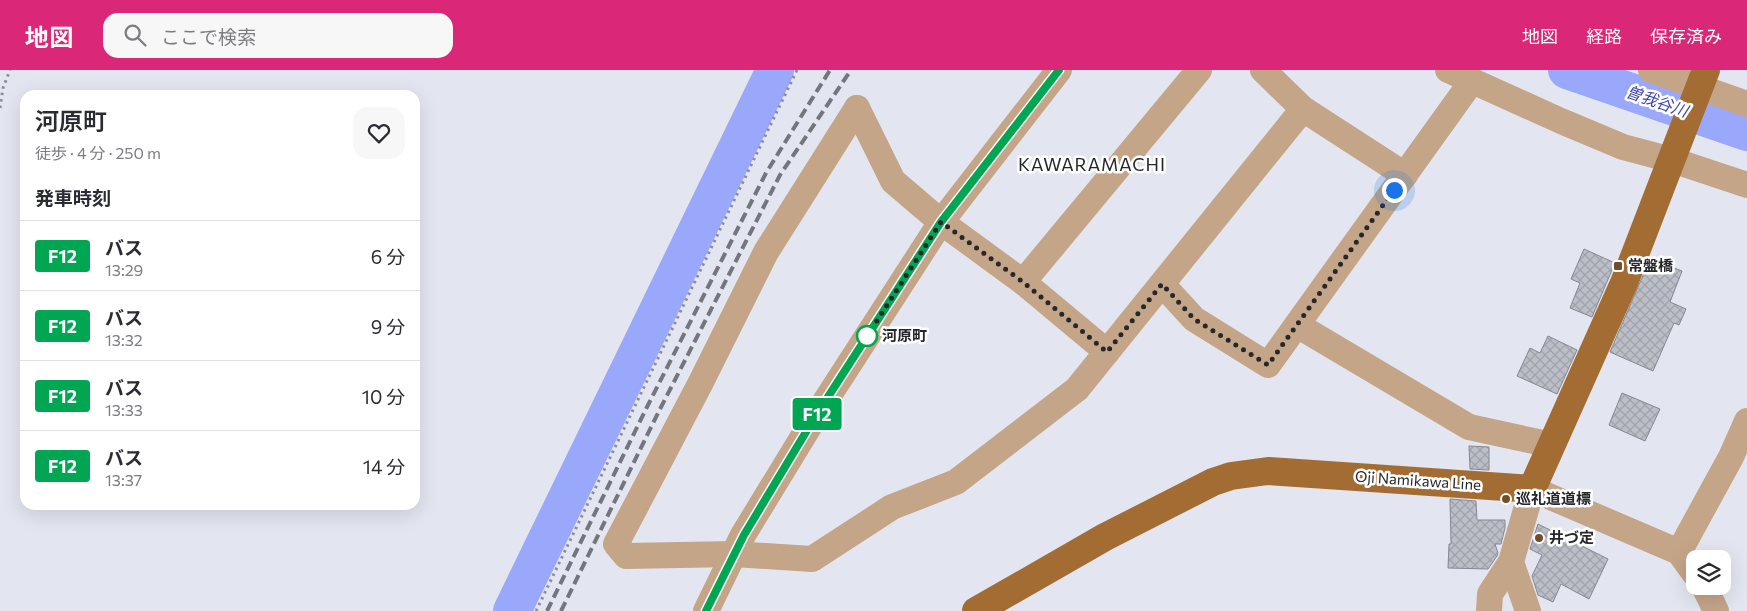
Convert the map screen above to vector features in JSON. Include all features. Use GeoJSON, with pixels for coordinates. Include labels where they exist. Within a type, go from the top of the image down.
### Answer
{"type":"FeatureCollection","features":[{"type":"Feature","properties":{"kind":"main road"},"geometry":{"type":"LineString","coordinates":[[1532,489],[1624,283],[1700,85]]}},
{"type":"Feature","properties":{"kind":"main road","name":"Oji Namikawa Line"},"geometry":{"type":"LineString","coordinates":[[976,611],[1145,516],[1212,482],[1231,476],[1268,471],[1532,489]]}},
{"type":"Feature","properties":{"kind":"street"},"geometry":{"type":"LineString","coordinates":[[706,611],[744,535],[815,417],[941,222],[1059,70]]}},
{"type":"Feature","properties":{"kind":"street"},"geometry":{"type":"LineString","coordinates":[[1023,282],[1199,70]]}},
{"type":"Feature","properties":{"kind":"street"},"geometry":{"type":"LineString","coordinates":[[1263,70],[1303,109],[1405,175]]}},
{"type":"Feature","properties":{"kind":"street"},"geometry":{"type":"LineString","coordinates":[[1448,70],[1623,147],[1673,158],[1747,185]]}},
{"type":"Feature","properties":{"kind":"street"},"geometry":{"type":"LineString","coordinates":[[1651,70],[1700,85],[1747,104]]}},
{"type":"Feature","properties":{"kind":"street"},"geometry":{"type":"LineString","coordinates":[[1162,284],[1194,319],[1268,365],[1472,81]]}},
{"type":"Feature","properties":{"kind":"street"},"geometry":{"type":"LineString","coordinates":[[1107,352],[1023,282],[941,222],[893,181],[857,108],[766,252],[700,384],[616,544],[626,556],[734,554],[812,559],[892,507],[956,482],[1077,389],[1107,352],[1162,284],[1303,109]]}},
{"type":"Feature","properties":{"kind":"street"},"geometry":{"type":"LineString","coordinates":[[1297,325],[1469,427],[1552,445]]}},
{"type":"Feature","properties":{"kind":"street"},"geometry":{"type":"LineString","coordinates":[[1679,552],[1731,457],[1747,421]]}},
{"type":"Feature","properties":{"kind":"street"},"geometry":{"type":"LineString","coordinates":[[1489,611],[1490,594],[1511,562],[1532,489],[1679,552],[1686,562]]}},
{"type":"Feature","properties":{"kind":"street"},"geometry":{"type":"LineString","coordinates":[[1511,562],[1528,611]]}},
{"type":"Feature","properties":{"kind":"street"},"geometry":{"type":"LineString","coordinates":[[1708,595],[1716,611]]}},
{"type":"Feature","properties":{"kind":"path"},"geometry":{"type":"LineString","coordinates":[[0,108],[3,88],[10,70]]}},
{"type":"Feature","properties":{"kind":"path"},"geometry":{"type":"LineString","coordinates":[[536,611],[797,70]]}},
{"type":"Feature","properties":{"kind":"building"},"geometry":{"type":"Polygon","coordinates":[[[1584,249],[1615,263],[1592,317],[1570,308],[1580,283],[1571,279],[1584,249]]]}},
{"type":"Feature","properties":{"kind":"building"},"geometry":{"type":"Polygon","coordinates":[[[1650,259],[1682,271],[1670,302],[1686,309],[1679,325],[1674,323],[1653,371],[1610,352],[1650,259]]]}},
{"type":"Feature","properties":{"kind":"building"},"geometry":{"type":"Polygon","coordinates":[[[1548,336],[1577,350],[1557,394],[1517,376],[1530,348],[1540,353],[1548,336]]]}},
{"type":"Feature","properties":{"kind":"building"},"geometry":{"type":"Polygon","coordinates":[[[1622,393],[1660,409],[1645,441],[1609,425],[1622,393]]]}},
{"type":"Feature","properties":{"kind":"building"},"geometry":{"type":"Polygon","coordinates":[[[1469,446],[1489,447],[1489,470],[1470,469],[1469,446]]]}},
{"type":"Feature","properties":{"kind":"building"},"geometry":{"type":"Polygon","coordinates":[[[1450,499],[1476,501],[1477,520],[1505,520],[1501,544],[1495,544],[1497,556],[1488,569],[1448,568],[1449,544],[1451,544],[1450,499]]]}},
{"type":"Feature","properties":{"kind":"building"},"geometry":{"type":"Polygon","coordinates":[[[1538,524],[1608,559],[1589,599],[1561,584],[1553,602],[1538,595],[1532,576],[1542,555],[1530,549],[1538,524]]]}},
{"type":"Feature","properties":{"kind":"waterway"},"geometry":{"type":"LineString","coordinates":[[512,611],[775,70]]}},
{"type":"Feature","properties":{"kind":"waterway","name":"曽我谷川"},"geometry":{"type":"LineString","coordinates":[[1567,70],[1747,132]]}},
{"type":"Feature","properties":{"kind":"railway"},"geometry":{"type":"LineString","coordinates":[[547,611],[648,405],[766,173],[830,70]]}},
{"type":"Feature","properties":{"kind":"railway"},"geometry":{"type":"LineString","coordinates":[[561,611],[659,411],[780,175],[851,70]]}},
{"type":"Feature","properties":{"kind":"bus line","name":"F12"},"geometry":{"type":"LineString","coordinates":[[706,611],[744,535],[815,417],[941,222],[1059,70]]}},
{"type":"Feature","properties":{"kind":"place","name":"常盤橋"},"geometry":{"type":"Point","coordinates":[1618,266]}},
{"type":"Feature","properties":{"kind":"place","name":"河原町"},"geometry":{"type":"Point","coordinates":[867,336]}},
{"type":"Feature","properties":{"kind":"place","name":"巡礼道道標"},"geometry":{"type":"Point","coordinates":[1506,499]}},
{"type":"Feature","properties":{"kind":"place","name":"井づ定"},"geometry":{"type":"Point","coordinates":[1539,538]}},
{"type":"Feature","properties":{"kind":"district","name":"KAWARAMACHI"},"geometry":{"type":"Point","coordinates":[1092,165]}},
{"type":"Feature","properties":{"kind":"route"},"geometry":{"type":"LineString","coordinates":[[867,336],[941,222],[1023,282],[1107,352],[1162,284],[1194,319],[1268,365],[1394,190]]}}]}
